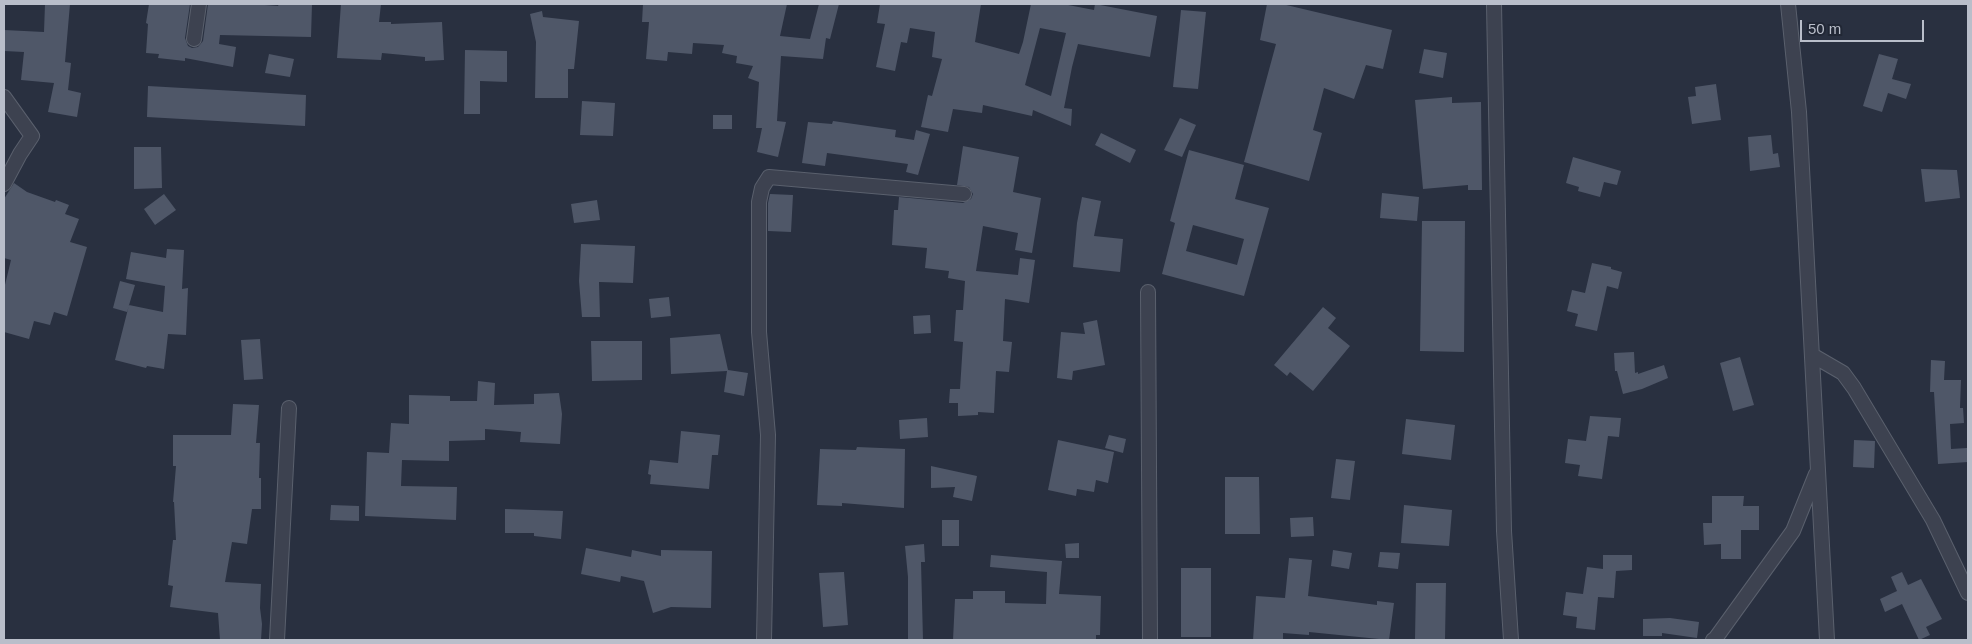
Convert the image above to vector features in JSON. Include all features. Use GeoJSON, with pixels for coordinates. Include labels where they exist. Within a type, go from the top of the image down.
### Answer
{"type":"FeatureCollection","features":[{"type":"Feature","properties":{"kind":"street"},"geometry":{"type":"LineString","coordinates":[[194,39],[199,4]]}},
{"type":"Feature","properties":{"kind":"street"},"geometry":{"type":"LineString","coordinates":[[1494,4],[1504,531],[1511,640]]}},
{"type":"Feature","properties":{"kind":"street"},"geometry":{"type":"LineString","coordinates":[[1788,4],[1799,112],[1827,640]]}},
{"type":"Feature","properties":{"kind":"street"},"geometry":{"type":"LineString","coordinates":[[4,97],[32,136],[4,184]]}},
{"type":"Feature","properties":{"kind":"street"},"geometry":{"type":"LineString","coordinates":[[764,640],[768,435],[759,332],[759,202],[762,188],[769,177],[964,194]]}},
{"type":"Feature","properties":{"kind":"street"},"geometry":{"type":"LineString","coordinates":[[1148,292],[1150,640]]}},
{"type":"Feature","properties":{"kind":"street"},"geometry":{"type":"LineString","coordinates":[[1812,355],[1843,374],[1854,388],[1933,520],[1968,594]]}},
{"type":"Feature","properties":{"kind":"street"},"geometry":{"type":"LineString","coordinates":[[276,640],[289,408]]}},
{"type":"Feature","properties":{"kind":"street"},"geometry":{"type":"LineString","coordinates":[[1713,640],[1716,639],[1793,531],[1818,469]]}},
{"type":"Feature","properties":{"kind":"building"},"geometry":{"type":"Polygon","coordinates":[[[45,4],[70,4],[65,62],[71,63],[68,90],[81,93],[77,117],[48,112],[54,83],[21,80],[24,52],[4,51],[4,30],[44,32],[45,4]]]}},
{"type":"Feature","properties":{"kind":"building"},"geometry":{"type":"Polygon","coordinates":[[[149,4],[190,4],[185,38],[188,46],[192,48],[198,47],[203,41],[208,4],[278,6],[279,4],[312,4],[311,37],[220,35],[219,44],[236,47],[233,67],[185,58],[185,61],[158,58],[159,54],[146,53],[148,24],[146,23],[149,4]]]}},
{"type":"Feature","properties":{"kind":"building"},"geometry":{"type":"Polygon","coordinates":[[[341,4],[381,4],[379,22],[391,22],[391,24],[442,22],[444,60],[425,61],[425,57],[382,53],[381,60],[337,58],[341,4]]]}},
{"type":"Feature","properties":{"kind":"building"},"geometry":{"type":"Polygon","coordinates":[[[643,4],[787,4],[780,36],[810,39],[819,4],[839,4],[830,39],[826,38],[823,59],[781,56],[777,121],[786,122],[778,157],[757,152],[762,128],[756,128],[759,82],[748,78],[753,66],[736,63],[737,56],[722,53],[724,45],[693,43],[692,54],[668,52],[667,61],[646,59],[649,22],[642,22],[643,4]]]}},
{"type":"Feature","properties":{"kind":"building"},"geometry":{"type":"Polygon","coordinates":[[[880,4],[981,4],[975,42],[1019,54],[1031,4],[1063,4],[1094,10],[1095,4],[1157,16],[1150,57],[1078,44],[1064,108],[1072,109],[1071,126],[1033,110],[1032,116],[983,105],[982,113],[953,109],[948,132],[921,127],[928,95],[932,96],[942,59],[932,57],[935,32],[910,28],[907,43],[901,42],[895,71],[876,67],[885,24],[877,23],[880,4]],[[1040,28],[1025,85],[1051,96],[1066,33],[1040,28]]]}},
{"type":"Feature","properties":{"kind":"building"},"geometry":{"type":"Polygon","coordinates":[[[1267,4],[1282,4],[1392,30],[1383,69],[1366,65],[1354,99],[1324,88],[1313,130],[1322,133],[1309,181],[1244,162],[1276,44],[1260,40],[1267,4]]]}},
{"type":"Feature","properties":{"kind":"building"},"geometry":{"type":"Polygon","coordinates":[[[1181,10],[1206,12],[1198,89],[1173,87],[1181,10]]]}},
{"type":"Feature","properties":{"kind":"building"},"geometry":{"type":"Polygon","coordinates":[[[542,11],[543,17],[579,21],[574,69],[568,69],[568,98],[535,98],[536,42],[530,14],[542,11]]]}},
{"type":"Feature","properties":{"kind":"building"},"geometry":{"type":"Polygon","coordinates":[[[1424,49],[1447,53],[1443,78],[1419,73],[1424,49]]]}},
{"type":"Feature","properties":{"kind":"building"},"geometry":{"type":"Polygon","coordinates":[[[465,50],[507,51],[507,82],[480,81],[480,114],[464,114],[465,50]]]}},
{"type":"Feature","properties":{"kind":"building"},"geometry":{"type":"Polygon","coordinates":[[[269,54],[294,59],[290,77],[265,73],[269,54]]]}},
{"type":"Feature","properties":{"kind":"building"},"geometry":{"type":"Polygon","coordinates":[[[1879,54],[1898,59],[1892,79],[1911,84],[1906,99],[1888,93],[1882,112],[1863,106],[1879,54]]]}},
{"type":"Feature","properties":{"kind":"building"},"geometry":{"type":"Polygon","coordinates":[[[1716,84],[1721,120],[1692,124],[1688,97],[1696,96],[1695,87],[1716,84]]]}},
{"type":"Feature","properties":{"kind":"building"},"geometry":{"type":"Polygon","coordinates":[[[148,86],[306,95],[305,126],[147,117],[148,86]]]}},
{"type":"Feature","properties":{"kind":"building"},"geometry":{"type":"Polygon","coordinates":[[[1452,97],[1452,103],[1481,102],[1482,190],[1468,190],[1468,185],[1423,189],[1415,100],[1452,97]]]}},
{"type":"Feature","properties":{"kind":"building"},"geometry":{"type":"Polygon","coordinates":[[[582,101],[615,103],[613,136],[580,135],[582,101]]]}},
{"type":"Feature","properties":{"kind":"building"},"geometry":{"type":"Polygon","coordinates":[[[713,115],[732,115],[732,129],[713,129],[713,115]]]}},
{"type":"Feature","properties":{"kind":"building"},"geometry":{"type":"Polygon","coordinates":[[[1180,118],[1196,125],[1182,157],[1164,150],[1180,118]]]}},
{"type":"Feature","properties":{"kind":"building"},"geometry":{"type":"Polygon","coordinates":[[[833,121],[896,130],[895,137],[914,140],[916,130],[930,134],[918,175],[906,172],[908,164],[827,153],[825,166],[802,163],[808,122],[832,124],[833,121]]]}},
{"type":"Feature","properties":{"kind":"building"},"geometry":{"type":"Polygon","coordinates":[[[1101,133],[1136,150],[1130,163],[1095,145],[1101,133]]]}},
{"type":"Feature","properties":{"kind":"building"},"geometry":{"type":"Polygon","coordinates":[[[1771,135],[1773,154],[1778,153],[1780,167],[1750,171],[1748,137],[1771,135]]]}},
{"type":"Feature","properties":{"kind":"building"},"geometry":{"type":"Polygon","coordinates":[[[963,146],[1019,157],[1013,192],[1041,198],[1032,253],[1015,250],[1018,233],[983,226],[976,271],[1018,275],[1020,258],[1035,260],[1029,303],[1005,299],[1003,341],[1012,342],[1009,372],[996,371],[994,413],[978,412],[978,415],[958,416],[958,403],[949,403],[950,389],[960,389],[963,342],[954,341],[956,310],[963,310],[965,281],[948,278],[949,271],[925,268],[927,248],[892,245],[894,210],[898,210],[899,197],[963,203],[971,199],[973,194],[969,187],[957,185],[963,146]]]}},
{"type":"Feature","properties":{"kind":"building"},"geometry":{"type":"Polygon","coordinates":[[[134,147],[161,147],[162,188],[134,189],[134,147]]]}},
{"type":"Feature","properties":{"kind":"building"},"geometry":{"type":"Polygon","coordinates":[[[1189,150],[1244,165],[1235,199],[1269,208],[1244,296],[1162,274],[1175,223],[1170,221],[1189,150]],[[1193,225],[1186,251],[1237,265],[1244,239],[1193,225]]]}},
{"type":"Feature","properties":{"kind":"building"},"geometry":{"type":"Polygon","coordinates":[[[1573,157],[1621,171],[1617,185],[1604,182],[1600,197],[1578,191],[1579,187],[1566,183],[1573,157]]]}},
{"type":"Feature","properties":{"kind":"building"},"geometry":{"type":"Polygon","coordinates":[[[1921,169],[1957,170],[1960,198],[1925,202],[1921,169]]]}},
{"type":"Feature","properties":{"kind":"building"},"geometry":{"type":"Polygon","coordinates":[[[14,183],[27,192],[69,205],[65,214],[79,219],[70,242],[87,247],[67,316],[54,312],[50,325],[34,321],[29,339],[4,332],[4,289],[11,260],[4,258],[4,199],[14,183]]]}},
{"type":"Feature","properties":{"kind":"building"},"geometry":{"type":"Polygon","coordinates":[[[1382,193],[1419,197],[1417,221],[1380,218],[1382,193]]]}},
{"type":"Feature","properties":{"kind":"building"},"geometry":{"type":"Polygon","coordinates":[[[164,194],[176,210],[155,225],[144,209],[164,194]]]}},
{"type":"Feature","properties":{"kind":"building"},"geometry":{"type":"Polygon","coordinates":[[[770,194],[793,195],[791,232],[768,231],[768,203],[770,194]]]}},
{"type":"Feature","properties":{"kind":"building"},"geometry":{"type":"Polygon","coordinates":[[[1082,197],[1101,201],[1094,236],[1123,239],[1120,272],[1073,267],[1077,223],[1082,197]]]}},
{"type":"Feature","properties":{"kind":"building"},"geometry":{"type":"Polygon","coordinates":[[[597,200],[600,220],[574,223],[571,204],[597,200]]]}},
{"type":"Feature","properties":{"kind":"building"},"geometry":{"type":"Polygon","coordinates":[[[1422,221],[1465,221],[1464,352],[1420,351],[1422,221]]]}},
{"type":"Feature","properties":{"kind":"building"},"geometry":{"type":"Polygon","coordinates":[[[581,244],[635,246],[633,283],[599,282],[600,317],[582,317],[579,281],[581,244]]]}},
{"type":"Feature","properties":{"kind":"building"},"geometry":{"type":"Polygon","coordinates":[[[167,249],[184,250],[182,289],[188,288],[186,335],[168,334],[164,369],[147,366],[146,368],[115,360],[129,305],[163,312],[165,286],[126,279],[131,252],[166,258],[167,249]]]}},
{"type":"Feature","properties":{"kind":"building"},"geometry":{"type":"Polygon","coordinates":[[[1592,263],[1611,267],[1611,269],[1622,272],[1618,289],[1607,286],[1597,331],[1575,326],[1578,314],[1567,311],[1572,290],[1585,293],[1592,263]]]}},
{"type":"Feature","properties":{"kind":"building"},"geometry":{"type":"Polygon","coordinates":[[[120,281],[135,285],[127,312],[113,308],[120,281]]]}},
{"type":"Feature","properties":{"kind":"building"},"geometry":{"type":"Polygon","coordinates":[[[669,297],[671,316],[651,318],[649,299],[669,297]]]}},
{"type":"Feature","properties":{"kind":"building"},"geometry":{"type":"Polygon","coordinates":[[[1323,307],[1336,318],[1328,328],[1350,346],[1313,391],[1290,372],[1287,376],[1274,365],[1323,307]]]}},
{"type":"Feature","properties":{"kind":"building"},"geometry":{"type":"Polygon","coordinates":[[[930,315],[931,333],[914,334],[913,316],[930,315]]]}},
{"type":"Feature","properties":{"kind":"building"},"geometry":{"type":"Polygon","coordinates":[[[1097,320],[1105,365],[1073,371],[1072,380],[1057,378],[1061,332],[1085,334],[1083,323],[1097,320]]]}},
{"type":"Feature","properties":{"kind":"building"},"geometry":{"type":"Polygon","coordinates":[[[720,334],[728,370],[748,373],[744,396],[724,392],[727,371],[671,374],[670,338],[720,334]]]}},
{"type":"Feature","properties":{"kind":"building"},"geometry":{"type":"Polygon","coordinates":[[[260,339],[263,379],[244,380],[241,340],[260,339]]]}},
{"type":"Feature","properties":{"kind":"building"},"geometry":{"type":"Polygon","coordinates":[[[591,341],[642,341],[642,380],[592,381],[591,341]]]}},
{"type":"Feature","properties":{"kind":"building"},"geometry":{"type":"Polygon","coordinates":[[[1634,352],[1635,373],[1638,372],[1638,374],[1664,365],[1668,378],[1642,389],[1623,394],[1617,371],[1615,371],[1614,353],[1634,352]]]}},
{"type":"Feature","properties":{"kind":"building"},"geometry":{"type":"Polygon","coordinates":[[[1740,357],[1754,405],[1733,411],[1720,363],[1740,357]]]}},
{"type":"Feature","properties":{"kind":"building"},"geometry":{"type":"Polygon","coordinates":[[[1931,360],[1945,361],[1944,380],[1961,380],[1960,408],[1963,408],[1964,423],[1950,424],[1951,449],[1967,448],[1968,462],[1938,464],[1934,392],[1930,392],[1931,360]]]}},
{"type":"Feature","properties":{"kind":"building"},"geometry":{"type":"Polygon","coordinates":[[[478,381],[495,383],[494,405],[534,404],[534,394],[559,393],[562,414],[560,444],[520,442],[521,432],[485,429],[485,440],[449,441],[449,461],[402,460],[401,486],[457,487],[456,520],[365,516],[367,452],[389,453],[391,423],[409,424],[409,395],[450,396],[450,401],[477,401],[478,381]]]}},
{"type":"Feature","properties":{"kind":"building"},"geometry":{"type":"Polygon","coordinates":[[[233,404],[259,405],[256,443],[260,443],[259,478],[261,478],[261,509],[252,509],[247,544],[232,542],[225,582],[261,584],[261,640],[220,640],[218,613],[170,607],[173,586],[168,585],[173,540],[176,540],[173,502],[176,466],[173,466],[173,435],[231,435],[233,404]]]}},
{"type":"Feature","properties":{"kind":"building"},"geometry":{"type":"Polygon","coordinates":[[[1590,416],[1621,418],[1619,437],[1608,436],[1602,479],[1578,476],[1580,465],[1565,463],[1568,439],[1586,441],[1590,416]]]}},
{"type":"Feature","properties":{"kind":"building"},"geometry":{"type":"Polygon","coordinates":[[[927,418],[928,437],[900,439],[899,420],[927,418]]]}},
{"type":"Feature","properties":{"kind":"building"},"geometry":{"type":"Polygon","coordinates":[[[1406,419],[1455,425],[1451,460],[1402,454],[1406,419]]]}},
{"type":"Feature","properties":{"kind":"building"},"geometry":{"type":"Polygon","coordinates":[[[681,431],[720,435],[718,455],[712,455],[709,489],[650,484],[651,475],[648,474],[650,460],[678,463],[681,431]]]}},
{"type":"Feature","properties":{"kind":"building"},"geometry":{"type":"Polygon","coordinates":[[[1109,435],[1126,439],[1123,453],[1105,448],[1109,435]]]}},
{"type":"Feature","properties":{"kind":"building"},"geometry":{"type":"Polygon","coordinates":[[[1058,440],[1114,452],[1108,483],[1096,480],[1094,492],[1077,489],[1076,496],[1048,490],[1058,440]]]}},
{"type":"Feature","properties":{"kind":"building"},"geometry":{"type":"Polygon","coordinates":[[[1854,440],[1875,441],[1874,468],[1853,467],[1854,440]]]}},
{"type":"Feature","properties":{"kind":"building"},"geometry":{"type":"Polygon","coordinates":[[[857,447],[905,449],[904,508],[842,503],[842,506],[817,505],[820,449],[856,450],[857,447]]]}},
{"type":"Feature","properties":{"kind":"building"},"geometry":{"type":"Polygon","coordinates":[[[1336,459],[1355,461],[1350,500],[1331,498],[1336,459]]]}},
{"type":"Feature","properties":{"kind":"building"},"geometry":{"type":"Polygon","coordinates":[[[931,466],[977,476],[972,501],[953,497],[955,487],[931,488],[931,466]]]}},
{"type":"Feature","properties":{"kind":"building"},"geometry":{"type":"Polygon","coordinates":[[[1225,477],[1259,477],[1260,534],[1225,534],[1225,477]]]}},
{"type":"Feature","properties":{"kind":"building"},"geometry":{"type":"Polygon","coordinates":[[[1712,496],[1744,496],[1743,506],[1759,506],[1759,530],[1741,530],[1741,559],[1721,559],[1721,544],[1704,545],[1703,523],[1712,523],[1712,496]]]}},
{"type":"Feature","properties":{"kind":"building"},"geometry":{"type":"Polygon","coordinates":[[[331,505],[359,506],[359,521],[330,520],[331,505]]]}},
{"type":"Feature","properties":{"kind":"building"},"geometry":{"type":"Polygon","coordinates":[[[1404,505],[1452,510],[1449,546],[1401,543],[1404,505]]]}},
{"type":"Feature","properties":{"kind":"building"},"geometry":{"type":"Polygon","coordinates":[[[505,509],[563,511],[561,539],[534,536],[534,533],[505,533],[505,509]]]}},
{"type":"Feature","properties":{"kind":"building"},"geometry":{"type":"Polygon","coordinates":[[[1313,517],[1314,536],[1291,537],[1290,518],[1313,517]]]}},
{"type":"Feature","properties":{"kind":"building"},"geometry":{"type":"Polygon","coordinates":[[[942,520],[959,520],[959,546],[942,546],[942,520]]]}},
{"type":"Feature","properties":{"kind":"building"},"geometry":{"type":"Polygon","coordinates":[[[1079,543],[1079,558],[1066,558],[1065,544],[1079,543]]]}},
{"type":"Feature","properties":{"kind":"building"},"geometry":{"type":"Polygon","coordinates":[[[924,544],[925,562],[921,562],[923,640],[908,640],[908,577],[905,546],[924,544]]]}},
{"type":"Feature","properties":{"kind":"building"},"geometry":{"type":"Polygon","coordinates":[[[586,548],[631,557],[632,550],[661,556],[661,550],[712,551],[711,608],[671,607],[653,613],[644,581],[621,576],[620,582],[581,574],[586,548]]]}},
{"type":"Feature","properties":{"kind":"building"},"geometry":{"type":"Polygon","coordinates":[[[1333,550],[1352,553],[1349,569],[1331,566],[1333,550]]]}},
{"type":"Feature","properties":{"kind":"building"},"geometry":{"type":"Polygon","coordinates":[[[1380,552],[1400,553],[1398,569],[1378,567],[1380,552]]]}},
{"type":"Feature","properties":{"kind":"building"},"geometry":{"type":"Polygon","coordinates":[[[991,555],[1062,561],[1059,594],[1101,596],[1100,635],[1096,635],[1096,640],[953,640],[955,599],[973,599],[973,591],[1005,591],[1005,603],[1046,604],[1047,572],[990,567],[991,555]]]}},
{"type":"Feature","properties":{"kind":"building"},"geometry":{"type":"Polygon","coordinates":[[[1603,555],[1632,555],[1632,570],[1616,571],[1614,598],[1598,597],[1595,630],[1576,628],[1577,617],[1563,615],[1566,592],[1583,594],[1587,567],[1603,569],[1603,555]]]}},
{"type":"Feature","properties":{"kind":"building"},"geometry":{"type":"Polygon","coordinates":[[[1289,558],[1312,560],[1308,596],[1377,605],[1377,601],[1394,603],[1389,640],[1309,632],[1309,635],[1283,633],[1283,640],[1253,640],[1256,596],[1285,598],[1289,558]]]}},
{"type":"Feature","properties":{"kind":"building"},"geometry":{"type":"Polygon","coordinates":[[[1181,568],[1211,568],[1211,637],[1181,637],[1181,568]]]}},
{"type":"Feature","properties":{"kind":"building"},"geometry":{"type":"Polygon","coordinates":[[[844,572],[848,625],[823,627],[819,573],[844,572]]]}},
{"type":"Feature","properties":{"kind":"building"},"geometry":{"type":"Polygon","coordinates":[[[1902,572],[1908,585],[1921,579],[1942,619],[1926,627],[1930,635],[1919,640],[1902,604],[1885,612],[1880,599],[1897,591],[1891,577],[1902,572]]]}},
{"type":"Feature","properties":{"kind":"building"},"geometry":{"type":"Polygon","coordinates":[[[1416,583],[1446,583],[1445,640],[1415,639],[1416,583]]]}},
{"type":"Feature","properties":{"kind":"building"},"geometry":{"type":"Polygon","coordinates":[[[1670,618],[1699,622],[1697,638],[1662,633],[1662,636],[1643,636],[1643,619],[1670,618]]]}}]}
